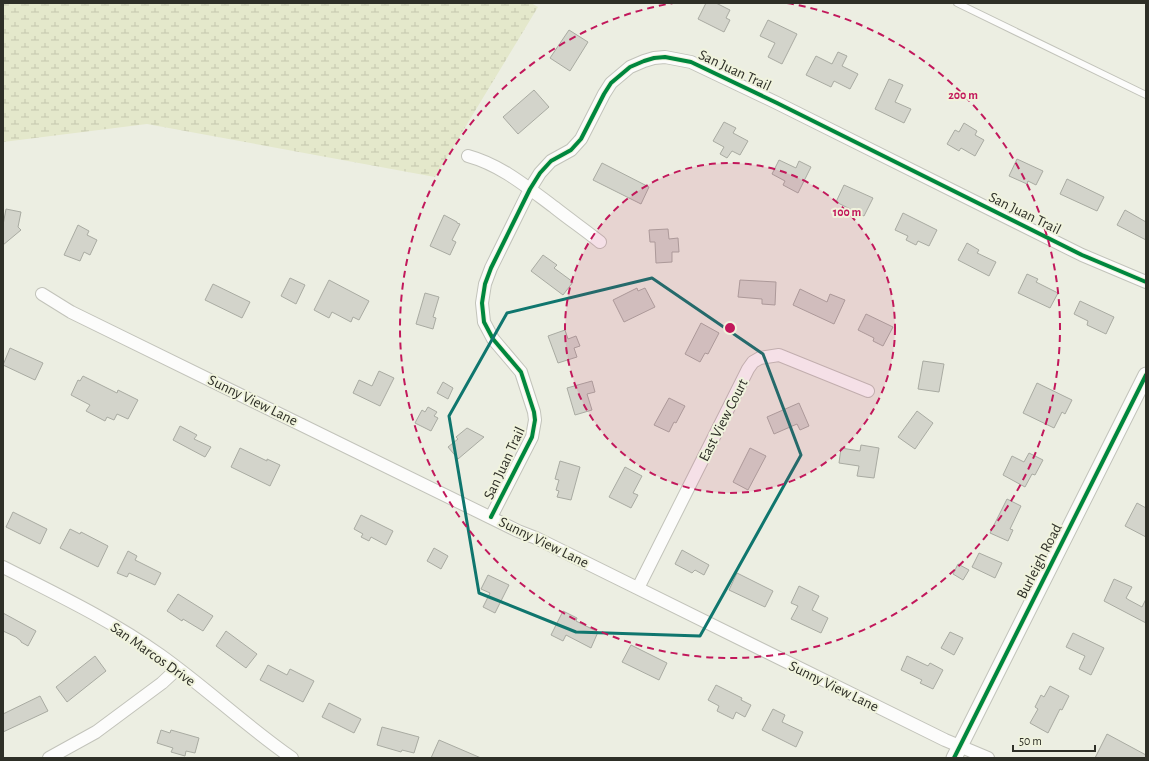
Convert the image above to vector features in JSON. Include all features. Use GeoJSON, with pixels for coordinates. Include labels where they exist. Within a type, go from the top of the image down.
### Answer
{"type":"FeatureCollection","features":[{"type":"Feature","properties":{"kind":"street","name":"San Juan Trail"},"geometry":{"type":"LineString","coordinates":[[491,517],[532,437],[535,420],[534,412],[521,372],[492,339],[482,313],[483,293],[491,268],[530,189],[545,166],[571,150],[581,139],[604,94],[611,83],[620,74],[630,67],[654,58],[665,57],[691,62],[1082,255],[1146,282]]}},
{"type":"Feature","properties":{"kind":"street"},"geometry":{"type":"LineString","coordinates":[[468,156],[490,164],[530,189],[600,242]]}},
{"type":"Feature","properties":{"kind":"street","name":"Sunny View Lane"},"geometry":{"type":"LineString","coordinates":[[42,294],[71,312],[638,588],[945,740],[957,752],[988,758]]}},
{"type":"Feature","properties":{"kind":"street","name":"East View Court"},"geometry":{"type":"LineString","coordinates":[[638,588],[748,369],[753,362],[760,358],[779,355],[868,391]]}},
{"type":"Feature","properties":{"kind":"street","name":"Burleigh Road"},"geometry":{"type":"LineString","coordinates":[[957,752],[1146,375]]}},
{"type":"Feature","properties":{"kind":"street","name":"San Marcos Drive"},"geometry":{"type":"LineString","coordinates":[[3,567],[132,636],[159,654],[262,737],[292,758]]}},
{"type":"Feature","properties":{"kind":"street"},"geometry":{"type":"LineString","coordinates":[[49,758],[96,732],[162,683],[178,669]]}},
{"type":"Feature","properties":{"kind":"lane"},"geometry":{"type":"LineString","coordinates":[[957,3],[1146,95]]}},
{"type":"Feature","properties":{"kind":"highlighted area"},"geometry":{"type":"Polygon","coordinates":[[[652,278],[763,354],[801,455],[700,636],[576,632],[479,593],[449,416],[507,313],[652,278]]]}},
{"type":"Feature","properties":{"kind":"green space"},"geometry":{"type":"Polygon","coordinates":[[[3,3],[531,3],[538,7],[435,177],[147,124],[3,142],[3,3]]]}},
{"type":"Feature","properties":{"kind":"building"},"geometry":{"type":"Polygon","coordinates":[[[706,3],[716,3],[730,10],[726,18],[730,20],[724,32],[698,19],[706,3]]]}},
{"type":"Feature","properties":{"kind":"building"},"geometry":{"type":"Polygon","coordinates":[[[768,20],[797,34],[782,64],[768,57],[775,43],[760,36],[768,20]]]}},
{"type":"Feature","properties":{"kind":"building"},"geometry":{"type":"Polygon","coordinates":[[[569,30],[588,42],[570,71],[550,58],[569,30]]]}},
{"type":"Feature","properties":{"kind":"building"},"geometry":{"type":"Polygon","coordinates":[[[838,52],[847,56],[842,66],[858,74],[850,89],[834,81],[831,87],[806,75],[816,56],[832,64],[838,52]]]}},
{"type":"Feature","properties":{"kind":"building"},"geometry":{"type":"Polygon","coordinates":[[[889,79],[903,85],[895,102],[911,109],[904,123],[875,109],[889,79]]]}},
{"type":"Feature","properties":{"kind":"building"},"geometry":{"type":"Polygon","coordinates":[[[534,90],[549,107],[518,134],[503,117],[534,90]]]}},
{"type":"Feature","properties":{"kind":"building"},"geometry":{"type":"Polygon","coordinates":[[[724,122],[736,128],[733,133],[748,141],[740,155],[732,151],[727,158],[720,154],[724,147],[713,141],[724,122]]]}},
{"type":"Feature","properties":{"kind":"building"},"geometry":{"type":"Polygon","coordinates":[[[964,123],[977,131],[975,135],[984,140],[975,156],[961,148],[959,151],[947,144],[955,130],[959,132],[964,123]]]}},
{"type":"Feature","properties":{"kind":"building"},"geometry":{"type":"Polygon","coordinates":[[[1017,159],[1043,171],[1036,185],[1028,181],[1027,184],[1009,176],[1017,159]]]}},
{"type":"Feature","properties":{"kind":"building"},"geometry":{"type":"Polygon","coordinates":[[[779,160],[796,168],[799,161],[811,167],[798,193],[783,185],[785,181],[772,174],[779,160]]]}},
{"type":"Feature","properties":{"kind":"building"},"geometry":{"type":"Polygon","coordinates":[[[602,163],[649,187],[641,204],[593,180],[602,163]]]}},
{"type":"Feature","properties":{"kind":"building"},"geometry":{"type":"Polygon","coordinates":[[[1067,179],[1104,197],[1097,211],[1060,194],[1067,179]]]}},
{"type":"Feature","properties":{"kind":"building"},"geometry":{"type":"Polygon","coordinates":[[[844,185],[873,198],[864,216],[836,202],[844,185]]]}},
{"type":"Feature","properties":{"kind":"building"},"geometry":{"type":"Polygon","coordinates":[[[6,209],[21,212],[18,227],[21,230],[3,245],[3,225],[6,209]]]}},
{"type":"Feature","properties":{"kind":"building"},"geometry":{"type":"Polygon","coordinates":[[[1125,210],[1146,222],[1146,240],[1117,225],[1125,210]]]}},
{"type":"Feature","properties":{"kind":"building"},"geometry":{"type":"Polygon","coordinates":[[[903,213],[937,230],[929,246],[918,241],[916,245],[906,240],[908,236],[895,230],[903,213]]]}},
{"type":"Feature","properties":{"kind":"building"},"geometry":{"type":"Polygon","coordinates":[[[444,215],[460,224],[452,240],[456,242],[450,255],[430,246],[444,215]]]}},
{"type":"Feature","properties":{"kind":"building"},"geometry":{"type":"Polygon","coordinates":[[[78,225],[89,231],[87,235],[97,240],[90,255],[84,252],[80,261],[64,255],[78,225]]]}},
{"type":"Feature","properties":{"kind":"building"},"geometry":{"type":"Polygon","coordinates":[[[668,229],[669,239],[678,238],[679,252],[672,252],[672,262],[656,263],[655,242],[650,242],[649,230],[668,229]]]}},
{"type":"Feature","properties":{"kind":"building"},"geometry":{"type":"Polygon","coordinates":[[[967,243],[979,250],[977,253],[996,262],[989,276],[958,260],[967,243]]]}},
{"type":"Feature","properties":{"kind":"building"},"geometry":{"type":"Polygon","coordinates":[[[543,255],[557,265],[554,268],[573,282],[563,295],[531,271],[543,255]]]}},
{"type":"Feature","properties":{"kind":"building"},"geometry":{"type":"Polygon","coordinates":[[[1027,274],[1038,279],[1036,282],[1058,293],[1050,308],[1018,293],[1027,274]]]}},
{"type":"Feature","properties":{"kind":"building"},"geometry":{"type":"Polygon","coordinates":[[[290,278],[305,285],[296,304],[281,296],[290,278]]]}},
{"type":"Feature","properties":{"kind":"building"},"geometry":{"type":"Polygon","coordinates":[[[329,280],[369,301],[359,320],[353,317],[351,322],[332,312],[329,318],[314,310],[329,280]]]}},
{"type":"Feature","properties":{"kind":"building"},"geometry":{"type":"Polygon","coordinates":[[[740,280],[776,282],[775,305],[762,304],[762,299],[738,297],[740,280]]]}},
{"type":"Feature","properties":{"kind":"building"},"geometry":{"type":"Polygon","coordinates":[[[213,284],[250,302],[242,318],[205,300],[213,284]]]}},
{"type":"Feature","properties":{"kind":"building"},"geometry":{"type":"Polygon","coordinates":[[[637,288],[638,291],[645,288],[655,307],[624,322],[613,300],[637,288]]]}},
{"type":"Feature","properties":{"kind":"building"},"geometry":{"type":"Polygon","coordinates":[[[800,289],[827,302],[830,294],[845,300],[834,324],[793,305],[800,289]]]}},
{"type":"Feature","properties":{"kind":"building"},"geometry":{"type":"Polygon","coordinates":[[[425,293],[439,297],[433,317],[436,318],[433,329],[416,324],[425,293]]]}},
{"type":"Feature","properties":{"kind":"building"},"geometry":{"type":"Polygon","coordinates":[[[1080,301],[1114,317],[1106,334],[1087,325],[1088,321],[1074,314],[1080,301]]]}},
{"type":"Feature","properties":{"kind":"building"},"geometry":{"type":"Polygon","coordinates":[[[866,314],[893,327],[883,346],[873,341],[874,338],[858,330],[866,314]]]}},
{"type":"Feature","properties":{"kind":"building"},"geometry":{"type":"Polygon","coordinates":[[[701,323],[719,333],[708,354],[705,353],[700,362],[685,354],[701,323]]]}},
{"type":"Feature","properties":{"kind":"building"},"geometry":{"type":"Polygon","coordinates":[[[565,330],[568,339],[576,336],[580,346],[574,348],[577,357],[558,363],[548,336],[565,330]]]}},
{"type":"Feature","properties":{"kind":"building"},"geometry":{"type":"Polygon","coordinates":[[[10,348],[43,363],[35,380],[3,365],[10,348]]]}},
{"type":"Feature","properties":{"kind":"building"},"geometry":{"type":"Polygon","coordinates":[[[923,361],[944,364],[939,392],[918,389],[923,361]]]}},
{"type":"Feature","properties":{"kind":"building"},"geometry":{"type":"Polygon","coordinates":[[[379,371],[394,378],[380,406],[353,393],[359,380],[372,386],[379,371]]]}},
{"type":"Feature","properties":{"kind":"building"},"geometry":{"type":"Polygon","coordinates":[[[83,376],[117,393],[118,390],[138,400],[128,419],[117,414],[114,420],[107,417],[105,421],[86,411],[90,405],[71,395],[78,380],[80,381],[83,376]]]}},
{"type":"Feature","properties":{"kind":"building"},"geometry":{"type":"Polygon","coordinates":[[[592,381],[595,392],[587,394],[592,410],[575,415],[567,388],[592,381]]]}},
{"type":"Feature","properties":{"kind":"building"},"geometry":{"type":"Polygon","coordinates":[[[443,382],[453,388],[448,399],[437,393],[443,382]]]}},
{"type":"Feature","properties":{"kind":"building"},"geometry":{"type":"Polygon","coordinates":[[[1037,383],[1072,400],[1065,414],[1062,412],[1054,428],[1023,413],[1037,383]]]}},
{"type":"Feature","properties":{"kind":"building"},"geometry":{"type":"Polygon","coordinates":[[[669,398],[685,406],[676,423],[674,422],[669,432],[654,425],[669,398]]]}},
{"type":"Feature","properties":{"kind":"building"},"geometry":{"type":"Polygon","coordinates":[[[799,403],[809,426],[800,430],[797,424],[774,434],[767,417],[799,403]]]}},
{"type":"Feature","properties":{"kind":"building"},"geometry":{"type":"Polygon","coordinates":[[[428,407],[437,412],[434,416],[438,418],[431,431],[415,423],[422,410],[425,412],[428,407]]]}},
{"type":"Feature","properties":{"kind":"building"},"geometry":{"type":"Polygon","coordinates":[[[917,411],[933,423],[915,449],[898,437],[917,411]]]}},
{"type":"Feature","properties":{"kind":"building"},"geometry":{"type":"Polygon","coordinates":[[[180,426],[197,435],[194,439],[211,447],[205,457],[173,440],[180,426]]]}},
{"type":"Feature","properties":{"kind":"building"},"geometry":{"type":"Polygon","coordinates":[[[467,428],[484,437],[458,459],[448,447],[458,439],[456,437],[467,428]]]}},
{"type":"Feature","properties":{"kind":"building"},"geometry":{"type":"Polygon","coordinates":[[[861,445],[879,448],[874,478],[857,476],[859,466],[839,463],[841,448],[860,451],[861,445]]]}},
{"type":"Feature","properties":{"kind":"building"},"geometry":{"type":"Polygon","coordinates":[[[240,448],[267,461],[267,459],[280,465],[270,486],[231,467],[240,448]]]}},
{"type":"Feature","properties":{"kind":"building"},"geometry":{"type":"Polygon","coordinates":[[[750,448],[766,456],[748,490],[733,482],[750,448]]]}},
{"type":"Feature","properties":{"kind":"building"},"geometry":{"type":"Polygon","coordinates":[[[1029,453],[1043,460],[1035,475],[1032,474],[1025,487],[1003,475],[1012,456],[1024,462],[1029,453]]]}},
{"type":"Feature","properties":{"kind":"building"},"geometry":{"type":"Polygon","coordinates":[[[560,461],[580,467],[571,500],[557,497],[559,491],[556,490],[559,480],[555,479],[560,461]]]}},
{"type":"Feature","properties":{"kind":"building"},"geometry":{"type":"Polygon","coordinates":[[[625,467],[642,476],[633,493],[638,495],[631,508],[609,497],[625,467]]]}},
{"type":"Feature","properties":{"kind":"building"},"geometry":{"type":"Polygon","coordinates":[[[1007,499],[1021,506],[1010,529],[1013,530],[1008,541],[990,533],[1007,499]]]}},
{"type":"Feature","properties":{"kind":"building"},"geometry":{"type":"Polygon","coordinates":[[[1137,503],[1146,508],[1146,537],[1125,526],[1137,503]]]}},
{"type":"Feature","properties":{"kind":"building"},"geometry":{"type":"Polygon","coordinates":[[[13,512],[47,529],[40,544],[6,527],[13,512]]]}},
{"type":"Feature","properties":{"kind":"building"},"geometry":{"type":"Polygon","coordinates":[[[361,515],[393,531],[386,545],[371,537],[369,541],[361,537],[363,534],[354,529],[361,515]]]}},
{"type":"Feature","properties":{"kind":"building"},"geometry":{"type":"Polygon","coordinates":[[[70,529],[80,534],[81,532],[108,546],[98,567],[60,548],[70,529]]]}},
{"type":"Feature","properties":{"kind":"building"},"geometry":{"type":"Polygon","coordinates":[[[434,548],[448,556],[441,569],[427,561],[434,548]]]}},
{"type":"Feature","properties":{"kind":"building"},"geometry":{"type":"Polygon","coordinates":[[[682,550],[709,565],[704,575],[695,570],[692,573],[675,564],[682,550]]]}},
{"type":"Feature","properties":{"kind":"building"},"geometry":{"type":"Polygon","coordinates":[[[128,551],[137,556],[135,560],[161,573],[155,585],[129,573],[127,577],[117,573],[128,551]]]}},
{"type":"Feature","properties":{"kind":"building"},"geometry":{"type":"Polygon","coordinates":[[[979,553],[1002,563],[995,578],[972,567],[979,553]]]}},
{"type":"Feature","properties":{"kind":"building"},"geometry":{"type":"Polygon","coordinates":[[[958,564],[969,570],[963,580],[953,574],[958,564]]]}},
{"type":"Feature","properties":{"kind":"building"},"geometry":{"type":"Polygon","coordinates":[[[737,573],[773,591],[765,607],[729,590],[737,573]]]}},
{"type":"Feature","properties":{"kind":"building"},"geometry":{"type":"Polygon","coordinates":[[[488,575],[509,585],[495,613],[483,607],[490,593],[481,589],[488,575]]]}},
{"type":"Feature","properties":{"kind":"building"},"geometry":{"type":"Polygon","coordinates":[[[1114,579],[1132,587],[1126,598],[1129,600],[1142,607],[1146,599],[1146,623],[1104,601],[1114,579]]]}},
{"type":"Feature","properties":{"kind":"building"},"geometry":{"type":"Polygon","coordinates":[[[799,586],[819,596],[812,610],[828,618],[821,633],[791,619],[798,606],[791,603],[799,586]]]}},
{"type":"Feature","properties":{"kind":"building"},"geometry":{"type":"Polygon","coordinates":[[[178,594],[213,616],[203,631],[183,619],[182,621],[167,611],[178,594]]]}},
{"type":"Feature","properties":{"kind":"building"},"geometry":{"type":"Polygon","coordinates":[[[563,611],[577,618],[576,621],[598,632],[591,648],[566,635],[563,641],[551,635],[563,611]]]}},
{"type":"Feature","properties":{"kind":"building"},"geometry":{"type":"Polygon","coordinates":[[[3,613],[36,631],[28,646],[16,637],[3,631],[3,613]]]}},
{"type":"Feature","properties":{"kind":"building"},"geometry":{"type":"Polygon","coordinates":[[[226,631],[257,654],[246,668],[216,646],[226,631]]]}},
{"type":"Feature","properties":{"kind":"building"},"geometry":{"type":"Polygon","coordinates":[[[950,632],[963,638],[954,655],[941,648],[950,632]]]}},
{"type":"Feature","properties":{"kind":"building"},"geometry":{"type":"Polygon","coordinates":[[[1073,633],[1104,648],[1091,675],[1079,669],[1085,656],[1066,647],[1073,633]]]}},
{"type":"Feature","properties":{"kind":"building"},"geometry":{"type":"Polygon","coordinates":[[[631,645],[667,663],[659,680],[622,662],[631,645]]]}},
{"type":"Feature","properties":{"kind":"building"},"geometry":{"type":"Polygon","coordinates":[[[95,656],[106,671],[67,702],[56,687],[95,656]]]}},
{"type":"Feature","properties":{"kind":"building"},"geometry":{"type":"Polygon","coordinates":[[[907,656],[928,666],[930,663],[943,670],[933,689],[920,683],[922,680],[901,670],[907,656]]]}},
{"type":"Feature","properties":{"kind":"building"},"geometry":{"type":"Polygon","coordinates":[[[268,665],[287,675],[290,669],[314,681],[303,702],[260,680],[268,665]]]}},
{"type":"Feature","properties":{"kind":"building"},"geometry":{"type":"Polygon","coordinates":[[[716,685],[742,698],[741,700],[751,705],[745,717],[736,712],[733,719],[717,711],[719,706],[708,700],[716,685]]]}},
{"type":"Feature","properties":{"kind":"building"},"geometry":{"type":"Polygon","coordinates":[[[1050,686],[1069,696],[1062,710],[1060,709],[1048,733],[1030,723],[1038,709],[1035,707],[1041,695],[1044,697],[1050,686]]]}},
{"type":"Feature","properties":{"kind":"building"},"geometry":{"type":"Polygon","coordinates":[[[40,696],[48,711],[3,732],[3,714],[40,696]]]}},
{"type":"Feature","properties":{"kind":"building"},"geometry":{"type":"Polygon","coordinates":[[[329,703],[361,719],[354,733],[322,717],[329,703]]]}},
{"type":"Feature","properties":{"kind":"building"},"geometry":{"type":"Polygon","coordinates":[[[773,709],[785,715],[782,722],[803,732],[796,747],[762,730],[773,709]]]}},
{"type":"Feature","properties":{"kind":"building"},"geometry":{"type":"Polygon","coordinates":[[[382,727],[419,737],[414,753],[402,750],[401,752],[377,745],[382,727]]]}},
{"type":"Feature","properties":{"kind":"building"},"geometry":{"type":"Polygon","coordinates":[[[161,730],[170,733],[171,730],[199,738],[195,753],[186,751],[185,756],[171,752],[173,748],[157,743],[161,730]]]}},
{"type":"Feature","properties":{"kind":"building"},"geometry":{"type":"Polygon","coordinates":[[[1107,734],[1146,755],[1146,758],[1095,758],[1107,734]]]}},
{"type":"Feature","properties":{"kind":"building"},"geometry":{"type":"Polygon","coordinates":[[[439,740],[481,758],[431,758],[439,740]]]}},
{"type":"Feature","properties":{"kind":"cycle path"},"geometry":{"type":"LineString","coordinates":[[491,517],[532,437],[535,420],[534,412],[521,372],[493,339],[484,322],[482,303],[485,284],[491,268],[530,189],[540,173],[551,161],[571,150],[581,139],[611,83],[630,67],[644,61],[665,57],[691,62],[777,103],[1082,255],[1146,282]]}},
{"type":"Feature","properties":{"kind":"cycle path"},"geometry":{"type":"LineString","coordinates":[[954,758],[1146,375]]}}]}
